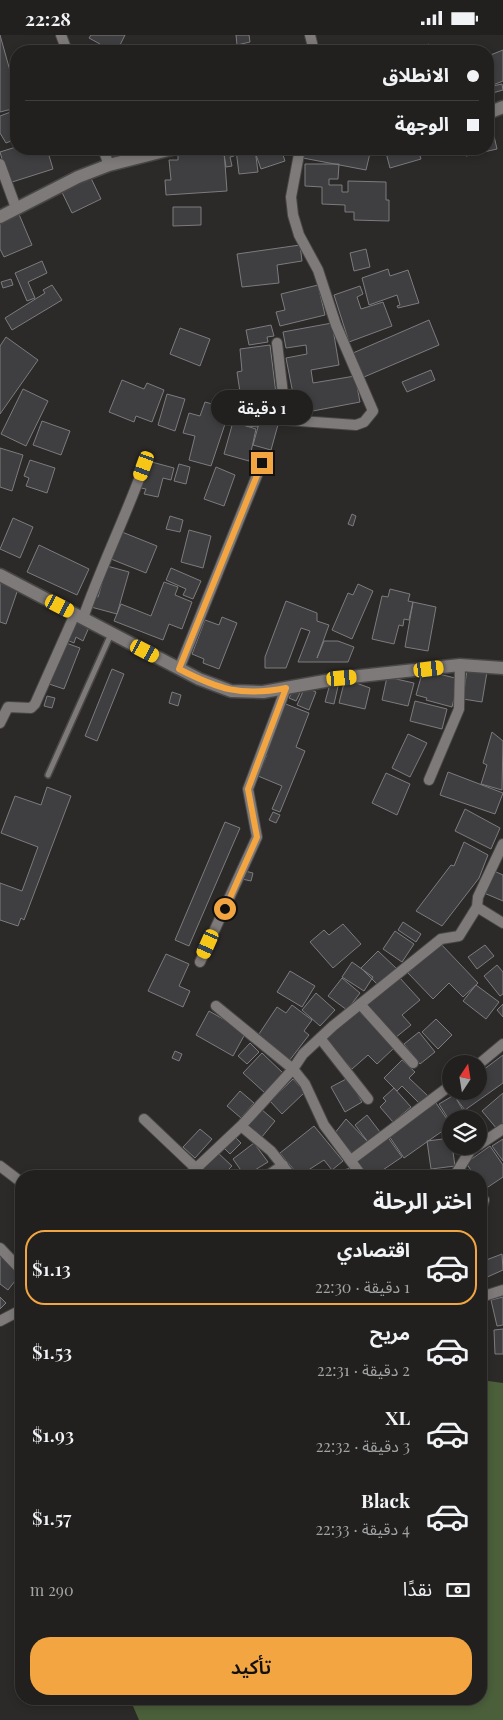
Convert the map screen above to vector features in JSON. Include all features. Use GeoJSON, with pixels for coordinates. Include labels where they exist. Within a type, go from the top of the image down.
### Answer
{"type":"FeatureCollection","features":[{"type":"Feature","properties":{"kind":"street"},"geometry":{"type":"LineString","coordinates":[[105,155],[109,165]]}},
{"type":"Feature","properties":{"kind":"street"},"geometry":{"type":"LineString","coordinates":[[0,217],[78,177],[109,165],[148,155]]}},
{"type":"Feature","properties":{"kind":"street"},"geometry":{"type":"LineString","coordinates":[[265,413],[286,420],[356,425],[364,422],[373,411],[336,325],[318,270],[299,235],[293,215],[292,197],[299,155]]}},
{"type":"Feature","properties":{"kind":"street"},"geometry":{"type":"LineString","coordinates":[[0,164],[16,208]]}},
{"type":"Feature","properties":{"kind":"street"},"geometry":{"type":"LineString","coordinates":[[0,184],[10,190]]}},
{"type":"Feature","properties":{"kind":"street"},"geometry":{"type":"LineString","coordinates":[[277,343],[286,420]]}},
{"type":"Feature","properties":{"kind":"street"},"geometry":{"type":"LineString","coordinates":[[179,669],[262,463]]}},
{"type":"Feature","properties":{"kind":"street"},"geometry":{"type":"LineString","coordinates":[[0,723],[8,707],[30,708],[36,704],[124,519],[144,466]]}},
{"type":"Feature","properties":{"kind":"street"},"geometry":{"type":"LineString","coordinates":[[0,575],[179,669],[231,691],[263,692],[342,678],[460,665],[503,668]]}},
{"type":"Feature","properties":{"kind":"street"},"geometry":{"type":"LineString","coordinates":[[429,780],[459,709],[460,665]]}},
{"type":"Feature","properties":{"kind":"street"},"geometry":{"type":"LineString","coordinates":[[200,962],[257,837],[248,789],[286,688]]}},
{"type":"Feature","properties":{"kind":"street"},"geometry":{"type":"LineString","coordinates":[[202,1170],[294,1069],[303,1054],[320,1038],[441,939],[459,936],[477,907],[478,897],[503,844]]}},
{"type":"Feature","properties":{"kind":"street"},"geometry":{"type":"LineString","coordinates":[[477,907],[503,923]]}},
{"type":"Feature","properties":{"kind":"street"},"geometry":{"type":"LineString","coordinates":[[360,1004],[413,1063]]}},
{"type":"Feature","properties":{"kind":"street"},"geometry":{"type":"LineString","coordinates":[[216,1006],[294,1069],[305,1084],[324,1125],[358,1170]]}},
{"type":"Feature","properties":{"kind":"street"},"geometry":{"type":"LineString","coordinates":[[320,1038],[368,1099]]}},
{"type":"Feature","properties":{"kind":"street"},"geometry":{"type":"LineString","coordinates":[[488,1056],[503,1044]]}},
{"type":"Feature","properties":{"kind":"street"},"geometry":{"type":"LineString","coordinates":[[351,1159],[442,1092]]}},
{"type":"Feature","properties":{"kind":"street"},"geometry":{"type":"LineString","coordinates":[[144,1119],[198,1170]]}},
{"type":"Feature","properties":{"kind":"street"},"geometry":{"type":"LineString","coordinates":[[241,1125],[271,1151],[286,1170]]}},
{"type":"Feature","properties":{"kind":"street"},"geometry":{"type":"LineString","coordinates":[[487,1140],[503,1129]]}},
{"type":"Feature","properties":{"kind":"street"},"geometry":{"type":"LineString","coordinates":[[459,1170],[468,1155]]}},
{"type":"Feature","properties":{"kind":"street"},"geometry":{"type":"LineString","coordinates":[[276,1170],[283,1165]]}},
{"type":"Feature","properties":{"kind":"street"},"geometry":{"type":"LineString","coordinates":[[0,1166],[15,1177]]}},
{"type":"Feature","properties":{"kind":"street"},"geometry":{"type":"LineString","coordinates":[[0,1248],[15,1264]]}},
{"type":"Feature","properties":{"kind":"street"},"geometry":{"type":"LineString","coordinates":[[487,1295],[503,1290]]}},
{"type":"Feature","properties":{"kind":"street"},"geometry":{"type":"LineString","coordinates":[[0,1321],[15,1313]]}},
{"type":"Feature","properties":{"kind":"lane"},"geometry":{"type":"LineString","coordinates":[[48,775],[111,633]]}},
{"type":"Feature","properties":{"kind":"green space"},"geometry":{"type":"Polygon","coordinates":[[[487,1381],[503,1383],[503,1720],[139,1720],[133,1705],[487,1705],[487,1381]]]}},
{"type":"Feature","properties":{"kind":"building"},"geometry":{"type":"Polygon","coordinates":[[[0,35],[10,71],[10,110],[0,112],[0,35]]]}},
{"type":"Feature","properties":{"kind":"building"},"geometry":{"type":"Polygon","coordinates":[[[91,35],[125,35],[120,45],[99,45],[89,38],[91,35]]]}},
{"type":"Feature","properties":{"kind":"building"},"geometry":{"type":"Polygon","coordinates":[[[236,35],[249,35],[250,42],[237,45],[236,35]]]}},
{"type":"Feature","properties":{"kind":"building"},"geometry":{"type":"Polygon","coordinates":[[[503,50],[503,81],[494,85],[494,54],[503,50]]]}},
{"type":"Feature","properties":{"kind":"building"},"geometry":{"type":"Polygon","coordinates":[[[502,84],[503,90],[494,93],[494,86],[502,84]]]}},
{"type":"Feature","properties":{"kind":"building"},"geometry":{"type":"Polygon","coordinates":[[[10,112],[10,141],[6,143],[0,133],[0,116],[10,112]]]}},
{"type":"Feature","properties":{"kind":"building"},"geometry":{"type":"Polygon","coordinates":[[[494,136],[497,149],[494,150],[494,136]]]}},
{"type":"Feature","properties":{"kind":"building"},"geometry":{"type":"Polygon","coordinates":[[[10,149],[10,155],[49,155],[53,169],[9,183],[0,152],[10,149]]]}},
{"type":"Feature","properties":{"kind":"building"},"geometry":{"type":"Polygon","coordinates":[[[178,155],[224,155],[227,191],[166,195],[165,180],[171,180],[169,160],[178,160],[178,155]]]}},
{"type":"Feature","properties":{"kind":"building"},"geometry":{"type":"Polygon","coordinates":[[[224,155],[234,155],[230,157],[232,166],[226,167],[224,155]]]}},
{"type":"Feature","properties":{"kind":"building"},"geometry":{"type":"Polygon","coordinates":[[[237,155],[256,155],[258,172],[239,174],[237,155]]]}},
{"type":"Feature","properties":{"kind":"building"},"geometry":{"type":"Polygon","coordinates":[[[256,155],[283,155],[285,161],[261,169],[256,155]]]}},
{"type":"Feature","properties":{"kind":"building"},"geometry":{"type":"Polygon","coordinates":[[[304,155],[370,155],[366,170],[303,158],[304,155]]]}},
{"type":"Feature","properties":{"kind":"building"},"geometry":{"type":"Polygon","coordinates":[[[387,155],[420,155],[421,159],[390,168],[387,155]]]}},
{"type":"Feature","properties":{"kind":"building"},"geometry":{"type":"Polygon","coordinates":[[[305,164],[339,164],[338,179],[329,179],[329,185],[342,185],[342,192],[348,192],[348,181],[386,182],[386,200],[389,200],[389,221],[354,220],[354,212],[345,212],[345,205],[322,204],[322,187],[305,186],[305,164]]]}},
{"type":"Feature","properties":{"kind":"building"},"geometry":{"type":"Polygon","coordinates":[[[88,172],[101,199],[72,213],[59,186],[88,172]]]}},
{"type":"Feature","properties":{"kind":"building"},"geometry":{"type":"Polygon","coordinates":[[[173,207],[201,207],[201,225],[173,226],[173,207]]]}},
{"type":"Feature","properties":{"kind":"building"},"geometry":{"type":"Polygon","coordinates":[[[18,212],[32,245],[4,257],[0,249],[0,220],[18,212]]]}},
{"type":"Feature","properties":{"kind":"building"},"geometry":{"type":"Polygon","coordinates":[[[300,245],[302,261],[277,265],[279,283],[242,287],[237,254],[300,245]]]}},
{"type":"Feature","properties":{"kind":"building"},"geometry":{"type":"Polygon","coordinates":[[[366,249],[370,267],[354,271],[350,253],[366,249]]]}},
{"type":"Feature","properties":{"kind":"building"},"geometry":{"type":"Polygon","coordinates":[[[42,261],[47,273],[28,282],[35,298],[27,301],[15,273],[42,261]]]}},
{"type":"Feature","properties":{"kind":"building"},"geometry":{"type":"Polygon","coordinates":[[[388,269],[390,276],[408,270],[419,303],[398,308],[397,306],[400,305],[397,295],[369,305],[362,278],[388,269]]]}},
{"type":"Feature","properties":{"kind":"building"},"geometry":{"type":"Polygon","coordinates":[[[11,279],[13,285],[3,288],[1,282],[11,279]]]}},
{"type":"Feature","properties":{"kind":"building"},"geometry":{"type":"Polygon","coordinates":[[[52,285],[62,300],[12,330],[5,318],[45,293],[43,290],[52,285]]]}},
{"type":"Feature","properties":{"kind":"building"},"geometry":{"type":"Polygon","coordinates":[[[318,285],[325,315],[280,326],[276,312],[285,310],[281,294],[318,285]]]}},
{"type":"Feature","properties":{"kind":"building"},"geometry":{"type":"Polygon","coordinates":[[[360,286],[363,294],[357,297],[361,309],[383,302],[392,326],[349,342],[334,295],[360,286]]]}},
{"type":"Feature","properties":{"kind":"building"},"geometry":{"type":"Polygon","coordinates":[[[429,320],[439,345],[364,377],[353,353],[429,320]]]}},
{"type":"Feature","properties":{"kind":"building"},"geometry":{"type":"Polygon","coordinates":[[[332,323],[339,365],[311,370],[313,383],[355,376],[360,402],[297,414],[286,358],[307,354],[306,345],[286,348],[283,332],[332,323]]]}},
{"type":"Feature","properties":{"kind":"building"},"geometry":{"type":"Polygon","coordinates":[[[271,325],[274,336],[267,337],[268,342],[249,345],[246,330],[271,325]]]}},
{"type":"Feature","properties":{"kind":"building"},"geometry":{"type":"Polygon","coordinates":[[[180,328],[210,339],[200,366],[170,354],[180,328]]]}},
{"type":"Feature","properties":{"kind":"building"},"geometry":{"type":"Polygon","coordinates":[[[6,337],[38,360],[0,414],[0,346],[6,337]]]}},
{"type":"Feature","properties":{"kind":"building"},"geometry":{"type":"Polygon","coordinates":[[[270,345],[278,410],[251,413],[248,391],[240,392],[237,372],[242,371],[240,349],[270,345]]]}},
{"type":"Feature","properties":{"kind":"building"},"geometry":{"type":"Polygon","coordinates":[[[431,370],[435,380],[407,392],[402,382],[431,370]]]}},
{"type":"Feature","properties":{"kind":"building"},"geometry":{"type":"Polygon","coordinates":[[[122,380],[144,389],[147,383],[164,390],[152,422],[136,416],[134,422],[109,412],[122,380]]]}},
{"type":"Feature","properties":{"kind":"building"},"geometry":{"type":"Polygon","coordinates":[[[23,389],[48,401],[26,446],[1,434],[23,389]]]}},
{"type":"Feature","properties":{"kind":"building"},"geometry":{"type":"Polygon","coordinates":[[[167,394],[185,399],[175,431],[158,425],[167,394]]]}},
{"type":"Feature","properties":{"kind":"building"},"geometry":{"type":"Polygon","coordinates":[[[205,402],[230,409],[211,466],[189,460],[195,436],[183,433],[189,413],[200,416],[205,402]]]}},
{"type":"Feature","properties":{"kind":"building"},"geometry":{"type":"Polygon","coordinates":[[[247,414],[260,417],[258,427],[246,426],[247,414]]]}},
{"type":"Feature","properties":{"kind":"building"},"geometry":{"type":"Polygon","coordinates":[[[261,416],[279,421],[271,450],[253,445],[261,416]]]}},
{"type":"Feature","properties":{"kind":"building"},"geometry":{"type":"Polygon","coordinates":[[[42,421],[70,431],[61,455],[33,445],[42,421]]]}},
{"type":"Feature","properties":{"kind":"building"},"geometry":{"type":"Polygon","coordinates":[[[233,422],[256,429],[249,461],[224,454],[233,422]]]}},
{"type":"Feature","properties":{"kind":"building"},"geometry":{"type":"Polygon","coordinates":[[[0,448],[23,455],[12,491],[0,487],[0,448]]]}},
{"type":"Feature","properties":{"kind":"building"},"geometry":{"type":"Polygon","coordinates":[[[30,460],[55,468],[47,493],[26,486],[29,478],[24,476],[30,460]]]}},
{"type":"Feature","properties":{"kind":"building"},"geometry":{"type":"Polygon","coordinates":[[[148,461],[174,468],[171,480],[163,478],[158,497],[144,494],[146,489],[141,488],[148,461]]]}},
{"type":"Feature","properties":{"kind":"building"},"geometry":{"type":"Polygon","coordinates":[[[179,464],[190,467],[186,484],[174,481],[179,464]]]}},
{"type":"Feature","properties":{"kind":"building"},"geometry":{"type":"Polygon","coordinates":[[[216,467],[235,475],[224,506],[204,499],[216,467]]]}},
{"type":"Feature","properties":{"kind":"building"},"geometry":{"type":"Polygon","coordinates":[[[352,514],[356,516],[353,526],[348,524],[352,514]]]}},
{"type":"Feature","properties":{"kind":"building"},"geometry":{"type":"Polygon","coordinates":[[[170,516],[183,520],[180,532],[166,529],[170,516]]]}},
{"type":"Feature","properties":{"kind":"building"},"geometry":{"type":"Polygon","coordinates":[[[13,518],[33,527],[20,558],[0,549],[13,518]]]}},
{"type":"Feature","properties":{"kind":"building"},"geometry":{"type":"Polygon","coordinates":[[[189,530],[211,536],[203,568],[181,562],[189,530]]]}},
{"type":"Feature","properties":{"kind":"building"},"geometry":{"type":"Polygon","coordinates":[[[122,532],[157,546],[146,573],[111,559],[122,532]]]}},
{"type":"Feature","properties":{"kind":"building"},"geometry":{"type":"Polygon","coordinates":[[[39,545],[89,569],[77,595],[27,572],[39,545]]]}},
{"type":"Feature","properties":{"kind":"building"},"geometry":{"type":"Polygon","coordinates":[[[107,566],[129,572],[117,614],[91,607],[94,596],[98,597],[107,566]]]}},
{"type":"Feature","properties":{"kind":"building"},"geometry":{"type":"Polygon","coordinates":[[[171,568],[201,581],[193,599],[183,595],[186,589],[166,580],[171,568]]]}},
{"type":"Feature","properties":{"kind":"building"},"geometry":{"type":"Polygon","coordinates":[[[164,582],[178,587],[175,595],[192,602],[182,629],[169,624],[163,640],[114,621],[121,604],[151,616],[164,582]]]}},
{"type":"Feature","properties":{"kind":"building"},"geometry":{"type":"Polygon","coordinates":[[[0,583],[18,589],[6,624],[0,622],[0,583]]]}},
{"type":"Feature","properties":{"kind":"building"},"geometry":{"type":"Polygon","coordinates":[[[358,584],[373,591],[352,639],[332,630],[348,593],[353,595],[358,584]]]}},
{"type":"Feature","properties":{"kind":"building"},"geometry":{"type":"Polygon","coordinates":[[[390,589],[410,594],[408,601],[413,602],[409,620],[404,619],[403,626],[399,625],[394,644],[372,639],[382,596],[388,597],[390,589]]]}},
{"type":"Feature","properties":{"kind":"building"},"geometry":{"type":"Polygon","coordinates":[[[286,601],[317,613],[317,621],[329,625],[317,658],[324,641],[338,641],[354,647],[348,662],[298,662],[310,631],[301,628],[286,668],[265,668],[265,657],[286,601]]]}},
{"type":"Feature","properties":{"kind":"building"},"geometry":{"type":"Polygon","coordinates":[[[413,602],[436,607],[428,651],[405,647],[413,602]]]}},
{"type":"Feature","properties":{"kind":"building"},"geometry":{"type":"Polygon","coordinates":[[[222,617],[237,623],[219,669],[203,663],[204,659],[192,654],[205,620],[219,625],[222,617]]]}},
{"type":"Feature","properties":{"kind":"building"},"geometry":{"type":"Polygon","coordinates":[[[77,619],[90,625],[83,641],[76,637],[74,643],[67,640],[77,619]]]}},
{"type":"Feature","properties":{"kind":"building"},"geometry":{"type":"Polygon","coordinates":[[[66,643],[80,648],[64,689],[49,684],[66,643]]]}},
{"type":"Feature","properties":{"kind":"building"},"geometry":{"type":"Polygon","coordinates":[[[112,669],[124,674],[97,741],[85,736],[112,669]]]}},
{"type":"Feature","properties":{"kind":"building"},"geometry":{"type":"Polygon","coordinates":[[[467,669],[487,672],[482,702],[463,699],[467,669]]]}},
{"type":"Feature","properties":{"kind":"building"},"geometry":{"type":"Polygon","coordinates":[[[423,670],[459,679],[452,707],[426,700],[427,698],[416,695],[423,670]]]}},
{"type":"Feature","properties":{"kind":"building"},"geometry":{"type":"Polygon","coordinates":[[[387,677],[414,683],[408,706],[382,700],[387,677]]]}},
{"type":"Feature","properties":{"kind":"building"},"geometry":{"type":"Polygon","coordinates":[[[345,679],[370,688],[365,709],[339,703],[345,679]]]}},
{"type":"Feature","properties":{"kind":"building"},"geometry":{"type":"Polygon","coordinates":[[[331,680],[339,682],[334,704],[325,702],[331,680]]]}},
{"type":"Feature","properties":{"kind":"building"},"geometry":{"type":"Polygon","coordinates":[[[305,687],[316,692],[309,710],[297,705],[305,687]]]}},
{"type":"Feature","properties":{"kind":"building"},"geometry":{"type":"Polygon","coordinates":[[[293,690],[300,693],[296,701],[289,698],[293,690]]]}},
{"type":"Feature","properties":{"kind":"building"},"geometry":{"type":"Polygon","coordinates":[[[172,692],[181,695],[178,706],[169,703],[172,692]]]}},
{"type":"Feature","properties":{"kind":"building"},"geometry":{"type":"Polygon","coordinates":[[[47,696],[55,698],[52,708],[44,706],[47,696]]]}},
{"type":"Feature","properties":{"kind":"building"},"geometry":{"type":"Polygon","coordinates":[[[415,701],[447,709],[442,729],[410,721],[415,701]]]}},
{"type":"Feature","properties":{"kind":"building"},"geometry":{"type":"Polygon","coordinates":[[[283,703],[309,713],[296,747],[305,751],[280,812],[272,809],[282,786],[258,776],[267,755],[262,754],[283,703]]]}},
{"type":"Feature","properties":{"kind":"building"},"geometry":{"type":"Polygon","coordinates":[[[492,732],[503,741],[502,790],[481,784],[487,765],[483,763],[492,732]]]}},
{"type":"Feature","properties":{"kind":"building"},"geometry":{"type":"Polygon","coordinates":[[[408,734],[427,743],[410,777],[392,768],[408,734]]]}},
{"type":"Feature","properties":{"kind":"building"},"geometry":{"type":"Polygon","coordinates":[[[448,772],[503,793],[495,814],[440,795],[448,772]]]}},
{"type":"Feature","properties":{"kind":"building"},"geometry":{"type":"Polygon","coordinates":[[[386,773],[410,784],[397,815],[372,803],[386,773]]]}},
{"type":"Feature","properties":{"kind":"building"},"geometry":{"type":"Polygon","coordinates":[[[47,787],[71,796],[24,920],[21,918],[18,926],[0,920],[0,883],[22,891],[38,847],[1,833],[15,796],[41,805],[47,787]]]}},
{"type":"Feature","properties":{"kind":"building"},"geometry":{"type":"Polygon","coordinates":[[[465,809],[500,828],[491,849],[455,831],[465,809]]]}},
{"type":"Feature","properties":{"kind":"building"},"geometry":{"type":"Polygon","coordinates":[[[273,812],[280,815],[276,823],[269,820],[273,812]]]}},
{"type":"Feature","properties":{"kind":"building"},"geometry":{"type":"Polygon","coordinates":[[[225,822],[240,828],[189,946],[175,940],[225,822]]]}},
{"type":"Feature","properties":{"kind":"building"},"geometry":{"type":"Polygon","coordinates":[[[464,842],[488,855],[479,878],[442,926],[416,911],[451,865],[454,866],[464,842]]]}},
{"type":"Feature","properties":{"kind":"building"},"geometry":{"type":"Polygon","coordinates":[[[245,871],[253,873],[251,881],[242,879],[245,871]]]}},
{"type":"Feature","properties":{"kind":"building"},"geometry":{"type":"Polygon","coordinates":[[[494,871],[503,875],[503,901],[484,893],[494,871]]]}},
{"type":"Feature","properties":{"kind":"building"},"geometry":{"type":"Polygon","coordinates":[[[403,922],[421,934],[416,942],[398,930],[403,922]]]}},
{"type":"Feature","properties":{"kind":"building"},"geometry":{"type":"Polygon","coordinates":[[[343,924],[361,944],[333,968],[310,942],[324,930],[329,935],[343,924]]]}},
{"type":"Feature","properties":{"kind":"building"},"geometry":{"type":"Polygon","coordinates":[[[395,931],[414,944],[402,962],[383,949],[395,931]]]}},
{"type":"Feature","properties":{"kind":"building"},"geometry":{"type":"Polygon","coordinates":[[[440,943],[478,983],[463,997],[449,983],[433,999],[408,973],[440,943]]]}},
{"type":"Feature","properties":{"kind":"building"},"geometry":{"type":"Polygon","coordinates":[[[485,945],[494,956],[477,969],[468,957],[485,945]]]}},
{"type":"Feature","properties":{"kind":"building"},"geometry":{"type":"Polygon","coordinates":[[[378,951],[397,969],[380,987],[361,968],[378,951]]]}},
{"type":"Feature","properties":{"kind":"building"},"geometry":{"type":"Polygon","coordinates":[[[166,954],[189,964],[179,986],[190,991],[183,1007],[148,991],[166,954]]]}},
{"type":"Feature","properties":{"kind":"building"},"geometry":{"type":"Polygon","coordinates":[[[352,962],[373,977],[364,991],[342,977],[352,962]]]}},
{"type":"Feature","properties":{"kind":"building"},"geometry":{"type":"Polygon","coordinates":[[[497,965],[503,972],[503,994],[500,996],[484,976],[497,965]]]}},
{"type":"Feature","properties":{"kind":"building"},"geometry":{"type":"Polygon","coordinates":[[[290,971],[315,986],[302,1007],[277,992],[290,971]]]}},
{"type":"Feature","properties":{"kind":"building"},"geometry":{"type":"Polygon","coordinates":[[[399,977],[420,1000],[402,1015],[411,1025],[395,1038],[367,1005],[399,977]]]}},
{"type":"Feature","properties":{"kind":"building"},"geometry":{"type":"Polygon","coordinates":[[[342,978],[360,993],[347,1010],[328,996],[342,978]]]}},
{"type":"Feature","properties":{"kind":"building"},"geometry":{"type":"Polygon","coordinates":[[[476,985],[499,1002],[486,1019],[463,1001],[476,985]]]}},
{"type":"Feature","properties":{"kind":"building"},"geometry":{"type":"Polygon","coordinates":[[[316,993],[335,1010],[320,1026],[302,1010],[316,993]]]}},
{"type":"Feature","properties":{"kind":"building"},"geometry":{"type":"Polygon","coordinates":[[[503,1004],[503,1017],[497,1010],[503,1004]]]}},
{"type":"Feature","properties":{"kind":"building"},"geometry":{"type":"Polygon","coordinates":[[[292,1005],[312,1020],[304,1031],[309,1035],[289,1061],[257,1037],[277,1007],[286,1013],[292,1005]]]}},
{"type":"Feature","properties":{"kind":"building"},"geometry":{"type":"Polygon","coordinates":[[[357,1009],[394,1048],[377,1064],[368,1055],[352,1069],[324,1039],[357,1009]]]}},
{"type":"Feature","properties":{"kind":"building"},"geometry":{"type":"Polygon","coordinates":[[[209,1011],[246,1032],[233,1056],[196,1035],[209,1011]]]}},
{"type":"Feature","properties":{"kind":"building"},"geometry":{"type":"Polygon","coordinates":[[[436,1019],[452,1035],[438,1049],[422,1032],[436,1019]]]}},
{"type":"Feature","properties":{"kind":"building"},"geometry":{"type":"Polygon","coordinates":[[[419,1032],[435,1052],[420,1064],[404,1044],[419,1032]]]}},
{"type":"Feature","properties":{"kind":"building"},"geometry":{"type":"Polygon","coordinates":[[[250,1043],[259,1052],[247,1064],[238,1056],[250,1043]]]}},
{"type":"Feature","properties":{"kind":"building"},"geometry":{"type":"Polygon","coordinates":[[[175,1051],[182,1054],[179,1061],[172,1058],[175,1051]]]}},
{"type":"Feature","properties":{"kind":"building"},"geometry":{"type":"Polygon","coordinates":[[[262,1053],[283,1073],[265,1093],[243,1073],[262,1053]]]}},
{"type":"Feature","properties":{"kind":"building"},"geometry":{"type":"Polygon","coordinates":[[[503,1055],[503,1083],[488,1094],[488,1066],[503,1055]]]}},
{"type":"Feature","properties":{"kind":"building"},"geometry":{"type":"Polygon","coordinates":[[[402,1060],[415,1072],[409,1078],[428,1096],[420,1104],[402,1086],[397,1091],[384,1078],[402,1060]]]}},
{"type":"Feature","properties":{"kind":"building"},"geometry":{"type":"Polygon","coordinates":[[[348,1078],[362,1102],[345,1112],[331,1087],[348,1078]]]}},
{"type":"Feature","properties":{"kind":"building"},"geometry":{"type":"Polygon","coordinates":[[[293,1079],[305,1092],[282,1114],[270,1101],[293,1079]]]}},
{"type":"Feature","properties":{"kind":"building"},"geometry":{"type":"Polygon","coordinates":[[[394,1088],[411,1107],[393,1122],[380,1107],[386,1101],[383,1098],[394,1088]]]}},
{"type":"Feature","properties":{"kind":"building"},"geometry":{"type":"Polygon","coordinates":[[[240,1091],[254,1103],[241,1118],[227,1106],[240,1091]]]}},
{"type":"Feature","properties":{"kind":"building"},"geometry":{"type":"Polygon","coordinates":[[[503,1093],[503,1124],[497,1129],[487,1117],[487,1110],[483,1110],[503,1093]]]}},
{"type":"Feature","properties":{"kind":"building"},"geometry":{"type":"Polygon","coordinates":[[[446,1100],[457,1100],[463,1110],[443,1110],[439,1104],[446,1100]]]}},
{"type":"Feature","properties":{"kind":"building"},"geometry":{"type":"Polygon","coordinates":[[[457,1100],[479,1100],[465,1110],[457,1100]]]}},
{"type":"Feature","properties":{"kind":"building"},"geometry":{"type":"Polygon","coordinates":[[[436,1103],[442,1112],[442,1131],[404,1158],[389,1136],[436,1103]]]}},
{"type":"Feature","properties":{"kind":"building"},"geometry":{"type":"Polygon","coordinates":[[[261,1109],[275,1121],[261,1138],[247,1127],[261,1109]]]}},
{"type":"Feature","properties":{"kind":"building"},"geometry":{"type":"Polygon","coordinates":[[[367,1115],[380,1132],[368,1142],[355,1125],[367,1115]]]}},
{"type":"Feature","properties":{"kind":"building"},"geometry":{"type":"Polygon","coordinates":[[[346,1119],[368,1142],[354,1155],[334,1134],[346,1119]]]}},
{"type":"Feature","properties":{"kind":"building"},"geometry":{"type":"Polygon","coordinates":[[[314,1126],[343,1161],[332,1170],[324,1160],[308,1170],[294,1170],[280,1153],[314,1126]]]}},
{"type":"Feature","properties":{"kind":"building"},"geometry":{"type":"Polygon","coordinates":[[[200,1129],[212,1139],[195,1158],[183,1147],[200,1129]]]}},
{"type":"Feature","properties":{"kind":"building"},"geometry":{"type":"Polygon","coordinates":[[[233,1135],[241,1143],[230,1154],[222,1146],[233,1135]]]}},
{"type":"Feature","properties":{"kind":"building"},"geometry":{"type":"Polygon","coordinates":[[[387,1136],[402,1157],[383,1170],[363,1170],[355,1159],[387,1136]]]}},
{"type":"Feature","properties":{"kind":"building"},"geometry":{"type":"Polygon","coordinates":[[[442,1139],[442,1155],[453,1155],[455,1166],[431,1169],[427,1141],[442,1139]]]}},
{"type":"Feature","properties":{"kind":"building"},"geometry":{"type":"Polygon","coordinates":[[[503,1139],[503,1161],[492,1146],[503,1139]]]}},
{"type":"Feature","properties":{"kind":"building"},"geometry":{"type":"Polygon","coordinates":[[[254,1143],[268,1162],[255,1170],[241,1170],[233,1159],[254,1143]]]}},
{"type":"Feature","properties":{"kind":"building"},"geometry":{"type":"Polygon","coordinates":[[[490,1146],[503,1165],[503,1177],[487,1188],[487,1170],[471,1170],[466,1163],[477,1155],[487,1155],[487,1148],[490,1146]]]}},
{"type":"Feature","properties":{"kind":"building"},"geometry":{"type":"Polygon","coordinates":[[[217,1152],[232,1166],[228,1170],[202,1169],[217,1152]]]}},
{"type":"Feature","properties":{"kind":"building"},"geometry":{"type":"Polygon","coordinates":[[[355,1167],[356,1170],[344,1170],[355,1167]]]}},
{"type":"Feature","properties":{"kind":"building"},"geometry":{"type":"Polygon","coordinates":[[[502,1254],[503,1270],[487,1277],[487,1260],[502,1254]]]}},
{"type":"Feature","properties":{"kind":"building"},"geometry":{"type":"Polygon","coordinates":[[[0,1255],[15,1268],[15,1281],[8,1290],[0,1284],[0,1255]]]}},
{"type":"Feature","properties":{"kind":"building"},"geometry":{"type":"Polygon","coordinates":[[[0,1297],[6,1303],[0,1309],[0,1297]]]}},
{"type":"Feature","properties":{"kind":"building"},"geometry":{"type":"Polygon","coordinates":[[[503,1297],[503,1325],[497,1326],[491,1300],[503,1297]]]}},
{"type":"Feature","properties":{"kind":"building"},"geometry":{"type":"Polygon","coordinates":[[[503,1329],[503,1354],[495,1354],[494,1330],[503,1329]]]}},
{"type":"Feature","properties":{"kind":"route"},"geometry":{"type":"LineString","coordinates":[[225,909],[257,837],[256,823],[250,807],[248,789],[286,688],[263,692],[231,691],[198,679],[179,669],[262,463]]}}]}
